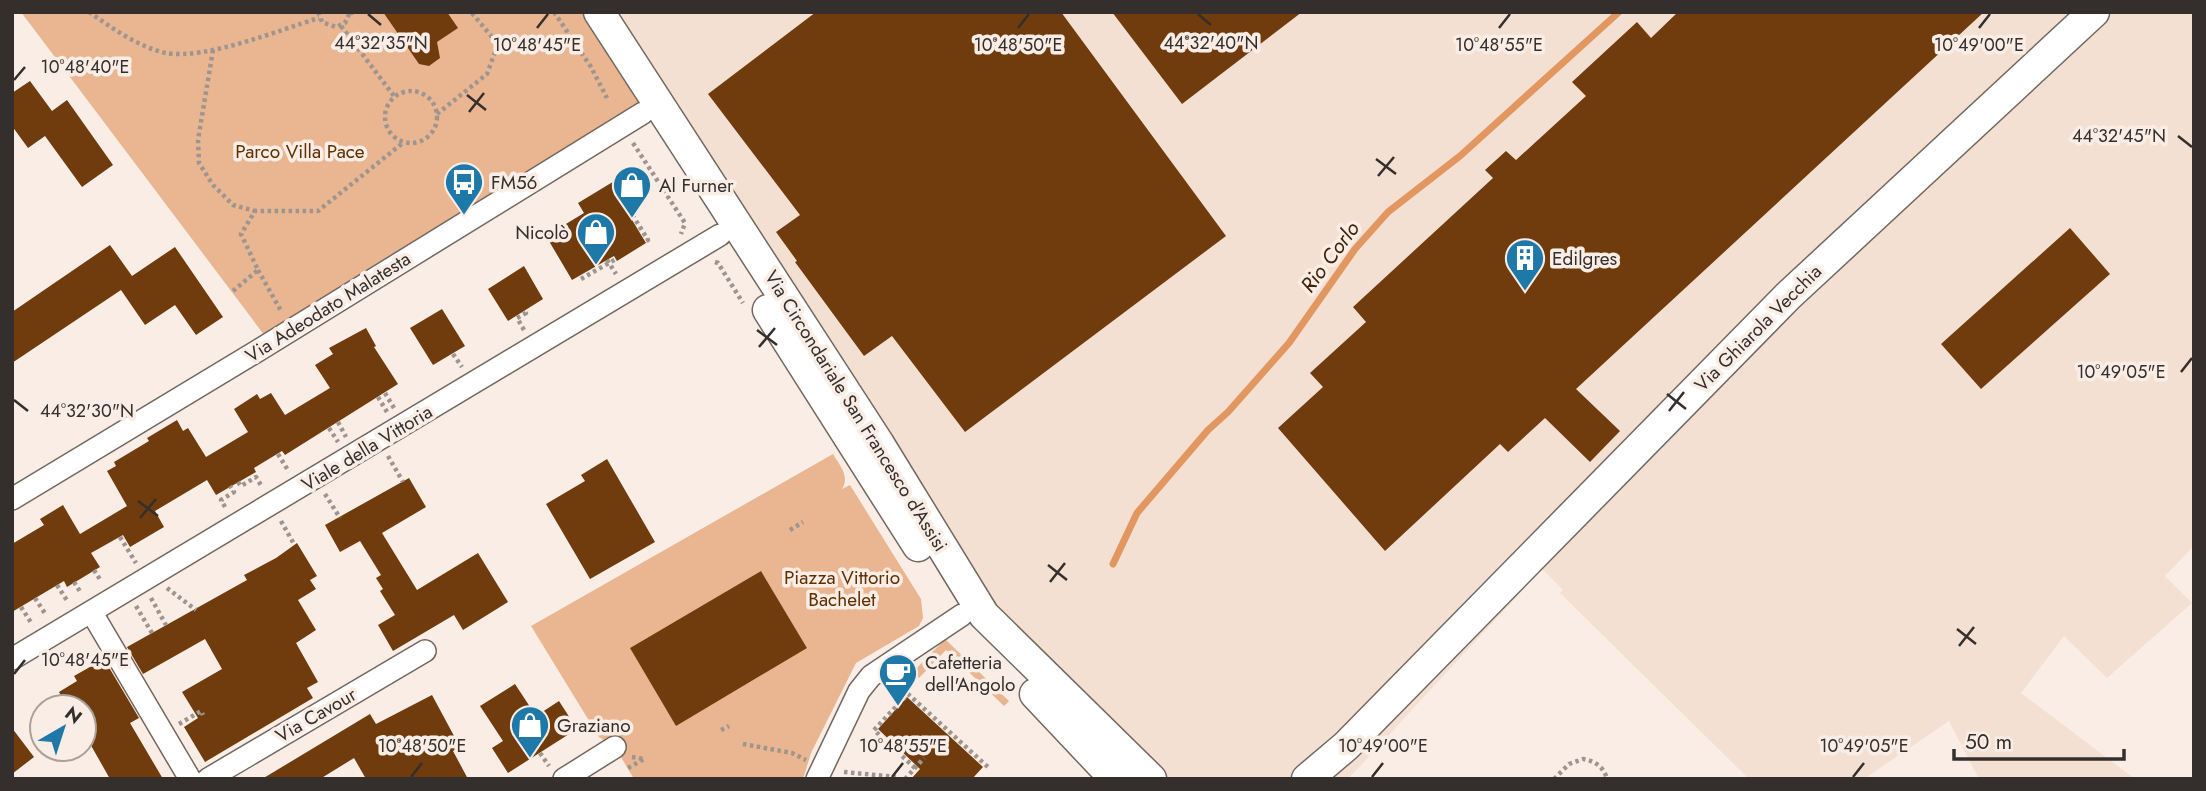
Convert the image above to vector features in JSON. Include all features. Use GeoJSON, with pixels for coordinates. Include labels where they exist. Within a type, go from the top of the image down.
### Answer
{"type":"FeatureCollection","features":[{"type":"Feature","properties":{"kind":"street","name":"Via Circondariale San Francesco d'Assisi"},"geometry":{"type":"LineString","coordinates":[[577,12],[962,615],[1118,779]]}},
{"type":"Feature","properties":{"kind":"street","name":"Via Circondariale San Francesco d'Assisi"},"geometry":{"type":"LineString","coordinates":[[599,12],[879,444],[984,615],[1151,779]]}},
{"type":"Feature","properties":{"kind":"street","name":"Via Ghiarola Vecchia"},"geometry":{"type":"LineString","coordinates":[[1307,779],[1346,746],[1788,296],[2094,12]]}},
{"type":"Feature","properties":{"kind":"street","name":"Via Adeodato Malatesta"},"geometry":{"type":"LineString","coordinates":[[12,499],[260,350],[643,113]]}},
{"type":"Feature","properties":{"kind":"street","name":"Viale della Vittoria"},"geometry":{"type":"LineString","coordinates":[[12,659],[82,611],[720,234]]}},
{"type":"Feature","properties":{"kind":"street"},"geometry":{"type":"LineString","coordinates":[[82,611],[190,779]]}},
{"type":"Feature","properties":{"kind":"street"},"geometry":{"type":"LineString","coordinates":[[817,779],[859,691],[871,676],[962,615]]}},
{"type":"Feature","properties":{"kind":"street","name":"Via Cavour"},"geometry":{"type":"LineString","coordinates":[[208,779],[425,651]]}},
{"type":"Feature","properties":{"kind":"street","name":"Via Ghiarola Vecchia"},"geometry":{"type":"LineString","coordinates":[[1337,779],[1346,746]]}},
{"type":"Feature","properties":{"kind":"street"},"geometry":{"type":"LineString","coordinates":[[557,773],[615,747]]}},
{"type":"Feature","properties":{"kind":"path"},"geometry":{"type":"LineString","coordinates":[[89,12],[120,34],[164,53],[192,55],[318,15],[326,26],[341,26],[350,13],[357,12]]}},
{"type":"Feature","properties":{"kind":"path"},"geometry":{"type":"LineString","coordinates":[[437,114],[487,74],[498,44],[471,12]]}},
{"type":"Feature","properties":{"kind":"path"},"geometry":{"type":"LineString","coordinates":[[554,12],[591,66],[607,97]]}},
{"type":"Feature","properties":{"kind":"path"},"geometry":{"type":"LineString","coordinates":[[341,26],[394,96]]}},
{"type":"Feature","properties":{"kind":"path"},"geometry":{"type":"LineString","coordinates":[[213,50],[198,140],[199,163],[213,185],[233,205],[255,211],[318,211],[404,142]]}},
{"type":"Feature","properties":{"kind":"path"},"geometry":{"type":"LineString","coordinates":[[417,91],[431,99],[437,114],[434,130],[428,137],[413,143],[404,142],[390,134],[384,118],[385,110],[394,96],[401,92],[417,91]]}},
{"type":"Feature","properties":{"kind":"path"},"geometry":{"type":"LineString","coordinates":[[633,142],[685,223],[679,241]]}},
{"type":"Feature","properties":{"kind":"path"},"geometry":{"type":"LineString","coordinates":[[625,203],[648,240],[645,241]]}},
{"type":"Feature","properties":{"kind":"path"},"geometry":{"type":"LineString","coordinates":[[255,211],[241,234],[281,311]]}},
{"type":"Feature","properties":{"kind":"path"},"geometry":{"type":"LineString","coordinates":[[581,279],[608,261],[616,259]]}},
{"type":"Feature","properties":{"kind":"path"},"geometry":{"type":"LineString","coordinates":[[608,261],[618,278]]}},
{"type":"Feature","properties":{"kind":"path"},"geometry":{"type":"LineString","coordinates":[[233,291],[258,270]]}},
{"type":"Feature","properties":{"kind":"path"},"geometry":{"type":"LineString","coordinates":[[524,311],[526,313],[517,318],[526,334]]}},
{"type":"Feature","properties":{"kind":"path"},"geometry":{"type":"LineString","coordinates":[[453,354],[464,371]]}},
{"type":"Feature","properties":{"kind":"path"},"geometry":{"type":"LineString","coordinates":[[385,393],[397,411]]}},
{"type":"Feature","properties":{"kind":"path"},"geometry":{"type":"LineString","coordinates":[[378,397],[390,416]]}},
{"type":"Feature","properties":{"kind":"path"},"geometry":{"type":"LineString","coordinates":[[338,422],[349,440]]}},
{"type":"Feature","properties":{"kind":"path"},"geometry":{"type":"LineString","coordinates":[[329,428],[340,446]]}},
{"type":"Feature","properties":{"kind":"path"},"geometry":{"type":"LineString","coordinates":[[278,454],[291,475]]}},
{"type":"Feature","properties":{"kind":"path"},"geometry":{"type":"LineString","coordinates":[[388,456],[403,482]]}},
{"type":"Feature","properties":{"kind":"path"},"geometry":{"type":"LineString","coordinates":[[238,482],[241,486],[256,477],[265,492]]}},
{"type":"Feature","properties":{"kind":"path"},"geometry":{"type":"LineString","coordinates":[[228,513],[221,500],[234,492],[230,486]]}},
{"type":"Feature","properties":{"kind":"path"},"geometry":{"type":"LineString","coordinates":[[325,494],[340,518]]}},
{"type":"Feature","properties":{"kind":"path"},"geometry":{"type":"LineString","coordinates":[[280,520],[295,544]]}},
{"type":"Feature","properties":{"kind":"path"},"geometry":{"type":"LineString","coordinates":[[790,530],[803,522]]}},
{"type":"Feature","properties":{"kind":"path"},"geometry":{"type":"LineString","coordinates":[[120,537],[139,568]]}},
{"type":"Feature","properties":{"kind":"path"},"geometry":{"type":"LineString","coordinates":[[57,585],[82,611]]}},
{"type":"Feature","properties":{"kind":"path"},"geometry":{"type":"LineString","coordinates":[[167,588],[196,610]]}},
{"type":"Feature","properties":{"kind":"path"},"geometry":{"type":"LineString","coordinates":[[150,597],[166,625]]}},
{"type":"Feature","properties":{"kind":"path"},"geometry":{"type":"LineString","coordinates":[[35,598],[50,621]]}},
{"type":"Feature","properties":{"kind":"path"},"geometry":{"type":"LineString","coordinates":[[136,606],[152,633]]}},
{"type":"Feature","properties":{"kind":"path"},"geometry":{"type":"LineString","coordinates":[[21,607],[35,630]]}},
{"type":"Feature","properties":{"kind":"path"},"geometry":{"type":"LineString","coordinates":[[915,768],[874,730],[908,694],[989,768]]}},
{"type":"Feature","properties":{"kind":"path"},"geometry":{"type":"LineString","coordinates":[[174,726],[201,711],[203,715]]}},
{"type":"Feature","properties":{"kind":"path"},"geometry":{"type":"LineString","coordinates":[[722,730],[729,726]]}},
{"type":"Feature","properties":{"kind":"path"},"geometry":{"type":"LineString","coordinates":[[743,744],[792,753]]}},
{"type":"Feature","properties":{"kind":"path"},"geometry":{"type":"LineString","coordinates":[[540,753],[557,773]]}},
{"type":"Feature","properties":{"kind":"path"},"geometry":{"type":"LineString","coordinates":[[905,779],[924,758]]}},
{"type":"Feature","properties":{"kind":"path"},"geometry":{"type":"LineString","coordinates":[[628,768],[644,759]]}},
{"type":"Feature","properties":{"kind":"path"},"geometry":{"type":"LineString","coordinates":[[1554,779],[1570,764],[1583,759],[1598,764],[1607,779]]}},
{"type":"Feature","properties":{"kind":"path"},"geometry":{"type":"LineString","coordinates":[[838,771],[896,778]]}},
{"type":"Feature","properties":{"kind":"shaded area"},"geometry":{"type":"Polygon","coordinates":[[[587,12],[2194,12],[2194,546],[2165,576],[2192,603],[2107,678],[2064,636],[2021,693],[2135,779],[1979,779],[1949,721],[1864,779],[1749,779],[1560,593],[1563,590],[1542,569],[1350,777],[1145,779],[1071,715],[587,12]]]}},
{"type":"Feature","properties":{"kind":"green space","name":"Parco Villa Pace"},"geometry":{"type":"Polygon","coordinates":[[[21,12],[586,12],[646,103],[268,340],[21,12]]]}},
{"type":"Feature","properties":{"kind":"green space","name":"Piazza Vittorio Bachelet"},"geometry":{"type":"Polygon","coordinates":[[[833,454],[845,475],[842,489],[850,485],[921,599],[923,618],[919,626],[856,663],[811,753],[803,779],[634,779],[615,747],[599,737],[531,626],[833,454]],[[761,571],[630,648],[807,648],[761,571]]]}},
{"type":"Feature","properties":{"kind":"green space"},"geometry":{"type":"Polygon","coordinates":[[[945,639],[1009,701],[1004,706],[946,650],[919,678],[913,672],[945,639]]]}},
{"type":"Feature","properties":{"kind":"building"},"geometry":{"type":"Polygon","coordinates":[[[383,12],[447,12],[458,28],[437,42],[440,58],[429,66],[419,64],[383,12]]]}},
{"type":"Feature","properties":{"kind":"building"},"geometry":{"type":"Polygon","coordinates":[[[816,12],[1061,12],[1226,236],[965,432],[892,336],[864,356],[776,232],[800,215],[708,94],[816,12]]]}},
{"type":"Feature","properties":{"kind":"building"},"geometry":{"type":"Polygon","coordinates":[[[1112,12],[1302,12],[1182,104],[1112,12]]]}},
{"type":"Feature","properties":{"kind":"building","name":"Edilgres"},"geometry":{"type":"Polygon","coordinates":[[[1678,12],[1984,12],[1576,389],[1620,431],[1590,462],[1545,418],[1508,452],[1500,444],[1385,551],[1278,428],[1323,387],[1310,373],[1366,322],[1353,307],[1493,178],[1485,170],[1506,151],[1516,160],[1586,96],[1572,82],[1637,22],[1651,38],[1678,12]]]}},
{"type":"Feature","properties":{"kind":"building"},"geometry":{"type":"Polygon","coordinates":[[[30,81],[52,111],[67,100],[113,165],[82,187],[45,136],[28,148],[12,126],[12,93],[30,81]]]}},
{"type":"Feature","properties":{"kind":"building"},"geometry":{"type":"Polygon","coordinates":[[[616,180],[628,201],[623,205],[646,243],[617,261],[614,256],[572,280],[546,236],[584,213],[578,203],[616,180]]]}},
{"type":"Feature","properties":{"kind":"building"},"geometry":{"type":"Polygon","coordinates":[[[2070,228],[2110,274],[1981,389],[1941,344],[2070,228]]]}},
{"type":"Feature","properties":{"kind":"building"},"geometry":{"type":"Polygon","coordinates":[[[110,245],[132,276],[175,247],[223,317],[196,335],[175,305],[145,325],[121,290],[12,363],[12,312],[110,245]]]}},
{"type":"Feature","properties":{"kind":"building"},"geometry":{"type":"Polygon","coordinates":[[[524,266],[543,299],[508,321],[488,289],[524,266]]]}},
{"type":"Feature","properties":{"kind":"building"},"geometry":{"type":"Polygon","coordinates":[[[442,309],[465,346],[433,365],[410,328],[442,309]]]}},
{"type":"Feature","properties":{"kind":"building"},"geometry":{"type":"Polygon","coordinates":[[[366,328],[376,346],[374,347],[398,384],[285,455],[282,451],[254,468],[256,472],[216,495],[207,480],[155,511],[164,527],[130,547],[123,535],[91,553],[100,567],[67,587],[64,581],[12,612],[12,544],[44,525],[40,519],[63,505],[80,534],[127,506],[107,471],[116,466],[114,462],[177,420],[183,431],[188,428],[206,457],[248,432],[234,409],[257,394],[260,399],[271,393],[285,415],[330,388],[315,365],[333,354],[329,348],[366,328]]]}},
{"type":"Feature","properties":{"kind":"building"},"geometry":{"type":"Polygon","coordinates":[[[607,459],[655,542],[590,579],[546,504],[585,481],[581,475],[607,459]]]}},
{"type":"Feature","properties":{"kind":"building"},"geometry":{"type":"Polygon","coordinates":[[[409,478],[426,507],[382,533],[417,590],[478,553],[508,602],[463,630],[454,615],[393,651],[378,625],[395,615],[380,591],[383,589],[376,578],[381,575],[360,541],[340,552],[325,525],[409,478]]]}},
{"type":"Feature","properties":{"kind":"building"},"geometry":{"type":"Polygon","coordinates":[[[297,543],[317,576],[310,580],[316,589],[298,600],[316,630],[296,643],[318,682],[307,688],[313,698],[205,762],[184,727],[198,718],[182,692],[222,669],[205,639],[143,674],[127,647],[247,580],[244,575],[297,543]]]}},
{"type":"Feature","properties":{"kind":"building"},"geometry":{"type":"Polygon","coordinates":[[[761,571],[807,648],[676,726],[630,648],[761,571]]]}},
{"type":"Feature","properties":{"kind":"building"},"geometry":{"type":"Polygon","coordinates":[[[104,659],[139,718],[130,723],[163,779],[110,779],[98,758],[98,693],[59,692],[77,681],[74,676],[104,659]]]}},
{"type":"Feature","properties":{"kind":"building"},"geometry":{"type":"Polygon","coordinates":[[[515,684],[536,716],[559,701],[577,729],[508,773],[492,748],[503,741],[480,706],[515,684]]]}},
{"type":"Feature","properties":{"kind":"building"},"geometry":{"type":"Polygon","coordinates":[[[432,695],[460,747],[453,751],[468,779],[366,779],[354,758],[320,779],[262,779],[370,714],[376,724],[432,695]]]}},
{"type":"Feature","properties":{"kind":"building"},"geometry":{"type":"Polygon","coordinates":[[[907,697],[983,767],[972,779],[911,779],[920,769],[878,729],[907,697]]]}},
{"type":"Feature","properties":{"kind":"building"},"geometry":{"type":"Polygon","coordinates":[[[12,728],[28,749],[28,762],[12,774],[12,728]]]}},
{"type":"Feature","properties":{"kind":"waterway","name":"Rio Corlo"},"geometry":{"type":"LineString","coordinates":[[1113,564],[1137,513],[1208,430],[1228,412],[1289,343],[1355,249],[1388,212],[1460,156],[1619,12]]}},
{"type":"Feature","properties":{"kind":"place","name":"FM56"},"geometry":{"type":"Point","coordinates":[464,216]}},
{"type":"Feature","properties":{"kind":"place","name":"Al Furner"},"geometry":{"type":"Point","coordinates":[632,219]}},
{"type":"Feature","properties":{"kind":"place","name":"Nicolò"},"geometry":{"type":"Point","coordinates":[596,266]}},
{"type":"Feature","properties":{"kind":"place","name":"Edilgres"},"geometry":{"type":"Point","coordinates":[1525,292]}},
{"type":"Feature","properties":{"kind":"place","name":"Cafetteria dell'Angolo"},"geometry":{"type":"Point","coordinates":[898,707]}},
{"type":"Feature","properties":{"kind":"place","name":"Graziano"},"geometry":{"type":"Point","coordinates":[530,759]}}]}
